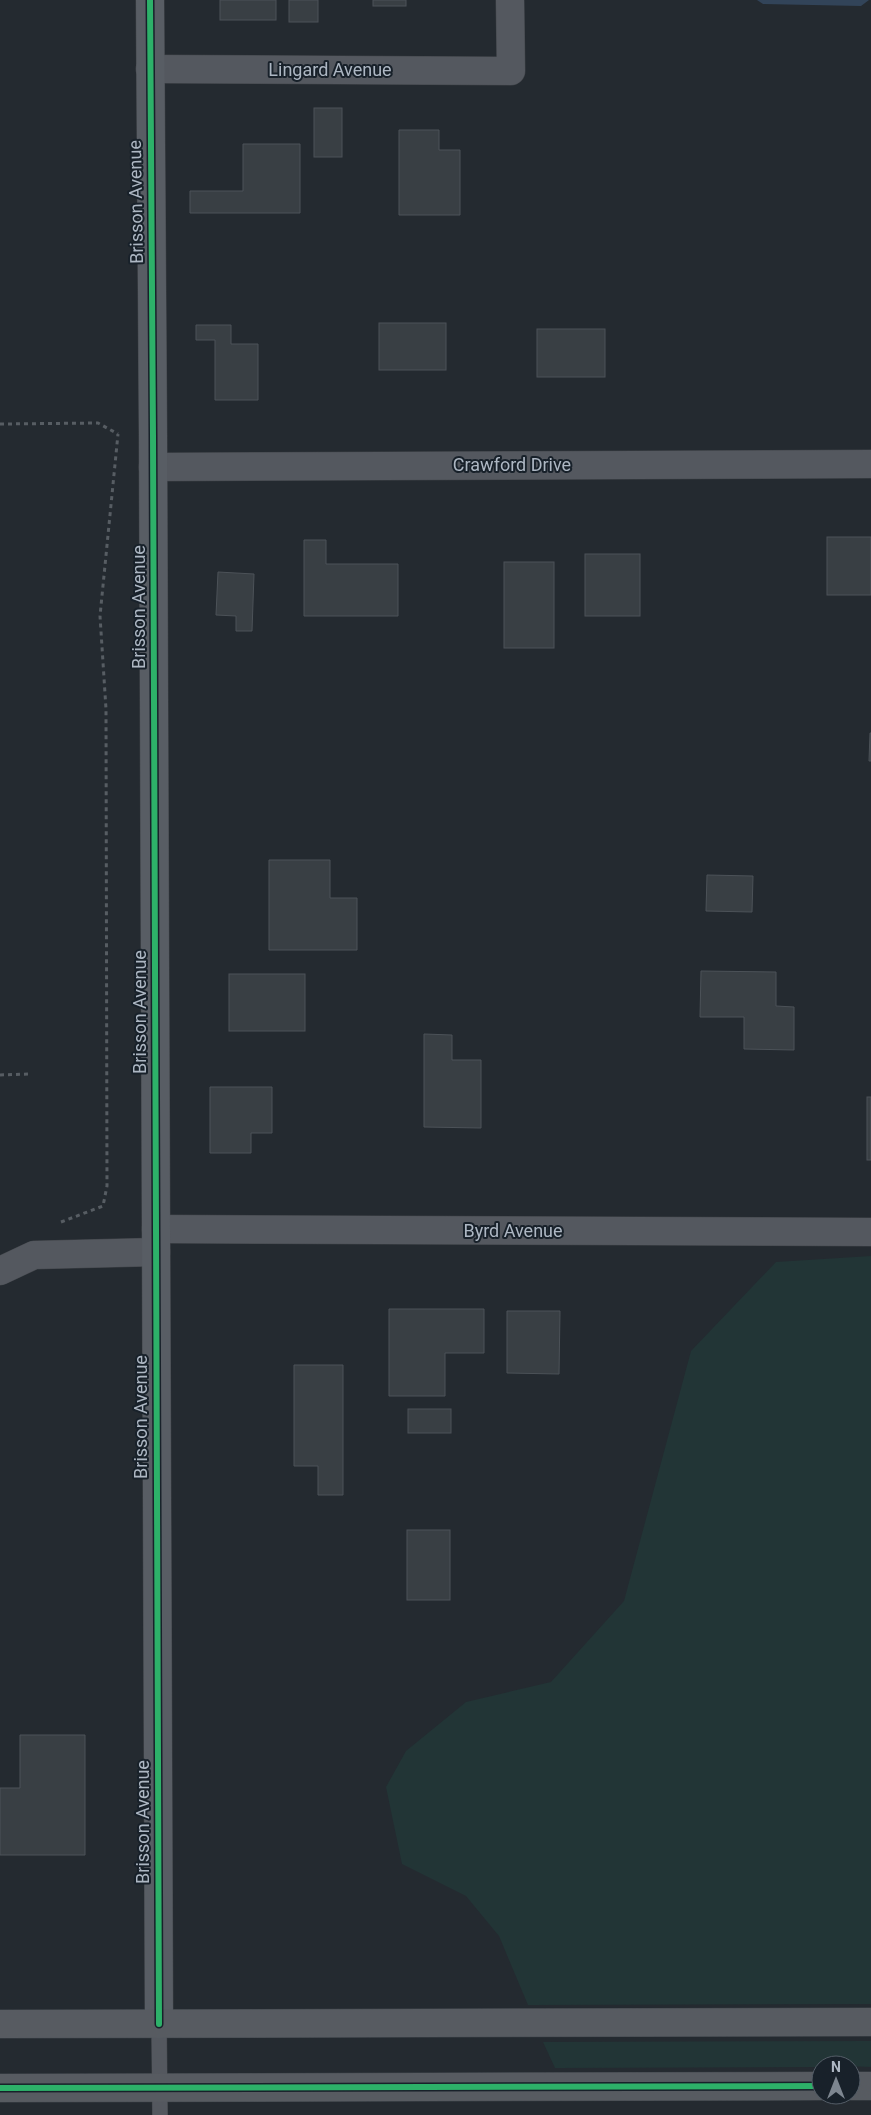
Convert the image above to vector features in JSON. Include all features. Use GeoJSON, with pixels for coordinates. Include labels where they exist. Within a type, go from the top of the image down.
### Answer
{"type":"FeatureCollection","features":[{"type":"Feature","properties":{"kind":"main road"},"geometry":{"type":"LineString","coordinates":[[0,2024],[871,2022]]}},
{"type":"Feature","properties":{"kind":"main road"},"geometry":{"type":"LineString","coordinates":[[0,2088],[811,2086]]}},
{"type":"Feature","properties":{"kind":"street","name":"Brisson Avenue"},"geometry":{"type":"LineString","coordinates":[[150,0],[159,2024]]}},
{"type":"Feature","properties":{"kind":"street","name":"Lingard Avenue"},"geometry":{"type":"LineString","coordinates":[[150,69],[511,72],[510,0]]}},
{"type":"Feature","properties":{"kind":"street","name":"Crawford Drive"},"geometry":{"type":"LineString","coordinates":[[153,467],[871,464]]}},
{"type":"Feature","properties":{"kind":"street","name":"Byrd Avenue"},"geometry":{"type":"LineString","coordinates":[[0,1271],[34,1255],[156,1241],[871,1232]]}},
{"type":"Feature","properties":{"kind":"lane"},"geometry":{"type":"LineString","coordinates":[[159,2024],[160,2115]]}},
{"type":"Feature","properties":{"kind":"path"},"geometry":{"type":"LineString","coordinates":[[0,424],[98,423],[118,434],[153,435]]}},
{"type":"Feature","properties":{"kind":"path"},"geometry":{"type":"LineString","coordinates":[[59,1223],[103,1206],[107,1186],[106,709],[100,616],[118,434]]}},
{"type":"Feature","properties":{"kind":"path"},"geometry":{"type":"LineString","coordinates":[[0,1075],[29,1074]]}},
{"type":"Feature","properties":{"kind":"shaded area"},"geometry":{"type":"Polygon","coordinates":[[[871,1256],[871,2004],[528,2005],[499,1936],[466,1896],[402,1864],[386,1787],[406,1751],[466,1702],[551,1682],[624,1601],[691,1351],[776,1262],[871,1256]]]}},
{"type":"Feature","properties":{"kind":"shaded area"},"geometry":{"type":"Polygon","coordinates":[[[871,2041],[871,2067],[861,2067],[861,2055],[811,2055],[811,2067],[555,2068],[543,2042],[871,2041]]]}},
{"type":"Feature","properties":{"kind":"water"},"geometry":{"type":"Polygon","coordinates":[[[757,0],[869,0],[861,6],[763,4],[757,0]]]}},
{"type":"Feature","properties":{"kind":"building"},"geometry":{"type":"Polygon","coordinates":[[[220,0],[276,0],[276,20],[220,20],[220,0]]]}},
{"type":"Feature","properties":{"kind":"building"},"geometry":{"type":"Polygon","coordinates":[[[289,0],[318,0],[318,22],[289,22],[289,0]]]}},
{"type":"Feature","properties":{"kind":"building"},"geometry":{"type":"Polygon","coordinates":[[[373,0],[406,0],[406,6],[373,6],[373,0]]]}},
{"type":"Feature","properties":{"kind":"building"},"geometry":{"type":"Polygon","coordinates":[[[314,108],[342,108],[342,157],[314,157],[314,108]]]}},
{"type":"Feature","properties":{"kind":"building"},"geometry":{"type":"Polygon","coordinates":[[[399,130],[439,130],[439,150],[460,150],[460,215],[399,215],[399,130]]]}},
{"type":"Feature","properties":{"kind":"building"},"geometry":{"type":"Polygon","coordinates":[[[243,144],[300,144],[300,213],[190,213],[190,191],[243,191],[243,144]]]}},
{"type":"Feature","properties":{"kind":"building"},"geometry":{"type":"Polygon","coordinates":[[[379,323],[446,323],[446,370],[379,370],[379,323]]]}},
{"type":"Feature","properties":{"kind":"building"},"geometry":{"type":"Polygon","coordinates":[[[196,325],[231,325],[231,344],[258,344],[258,400],[215,400],[215,340],[196,340],[196,325]]]}},
{"type":"Feature","properties":{"kind":"building"},"geometry":{"type":"Polygon","coordinates":[[[537,329],[605,329],[605,377],[537,377],[537,329]]]}},
{"type":"Feature","properties":{"kind":"building"},"geometry":{"type":"Polygon","coordinates":[[[827,537],[871,537],[871,595],[827,595],[827,537]]]}},
{"type":"Feature","properties":{"kind":"building"},"geometry":{"type":"Polygon","coordinates":[[[304,540],[326,540],[326,564],[398,564],[398,616],[304,616],[304,540]]]}},
{"type":"Feature","properties":{"kind":"building"},"geometry":{"type":"Polygon","coordinates":[[[585,554],[640,554],[640,616],[585,616],[585,554]]]}},
{"type":"Feature","properties":{"kind":"building"},"geometry":{"type":"Polygon","coordinates":[[[504,562],[554,562],[554,648],[504,648],[504,562]]]}},
{"type":"Feature","properties":{"kind":"building"},"geometry":{"type":"Polygon","coordinates":[[[218,572],[254,574],[252,631],[236,631],[236,616],[216,615],[218,572]]]}},
{"type":"Feature","properties":{"kind":"building"},"geometry":{"type":"Polygon","coordinates":[[[870,733],[871,761],[869,761],[870,733]]]}},
{"type":"Feature","properties":{"kind":"building"},"geometry":{"type":"Polygon","coordinates":[[[269,860],[330,860],[330,898],[357,898],[357,950],[269,950],[269,860]]]}},
{"type":"Feature","properties":{"kind":"building"},"geometry":{"type":"Polygon","coordinates":[[[707,875],[753,876],[752,912],[706,911],[707,875]]]}},
{"type":"Feature","properties":{"kind":"building"},"geometry":{"type":"Polygon","coordinates":[[[701,971],[776,972],[776,1006],[794,1007],[794,1050],[744,1049],[744,1017],[700,1017],[701,971]]]}},
{"type":"Feature","properties":{"kind":"building"},"geometry":{"type":"Polygon","coordinates":[[[229,974],[305,974],[305,1031],[229,1031],[229,974]]]}},
{"type":"Feature","properties":{"kind":"building"},"geometry":{"type":"Polygon","coordinates":[[[424,1034],[452,1035],[452,1060],[481,1060],[481,1128],[424,1127],[424,1034]]]}},
{"type":"Feature","properties":{"kind":"building"},"geometry":{"type":"Polygon","coordinates":[[[210,1087],[272,1087],[272,1133],[251,1133],[251,1153],[210,1153],[210,1087]]]}},
{"type":"Feature","properties":{"kind":"building"},"geometry":{"type":"Polygon","coordinates":[[[867,1097],[871,1097],[871,1160],[867,1160],[867,1097]]]}},
{"type":"Feature","properties":{"kind":"building"},"geometry":{"type":"Polygon","coordinates":[[[389,1309],[484,1309],[484,1353],[445,1353],[445,1396],[389,1396],[389,1309]]]}},
{"type":"Feature","properties":{"kind":"building"},"geometry":{"type":"Polygon","coordinates":[[[507,1311],[560,1311],[559,1374],[507,1373],[507,1311]]]}},
{"type":"Feature","properties":{"kind":"building"},"geometry":{"type":"Polygon","coordinates":[[[294,1365],[343,1365],[343,1495],[318,1495],[318,1466],[294,1466],[294,1365]]]}},
{"type":"Feature","properties":{"kind":"building"},"geometry":{"type":"Polygon","coordinates":[[[408,1409],[451,1409],[451,1433],[408,1433],[408,1409]]]}},
{"type":"Feature","properties":{"kind":"building"},"geometry":{"type":"Polygon","coordinates":[[[407,1530],[450,1530],[450,1600],[407,1600],[407,1530]]]}},
{"type":"Feature","properties":{"kind":"building"},"geometry":{"type":"Polygon","coordinates":[[[20,1735],[85,1735],[85,1855],[0,1855],[0,1788],[20,1788],[20,1735]]]}},
{"type":"Feature","properties":{"kind":"cycle path"},"geometry":{"type":"LineString","coordinates":[[150,0],[159,2024]]}},
{"type":"Feature","properties":{"kind":"cycle path"},"geometry":{"type":"LineString","coordinates":[[0,2088],[811,2086]]}}]}
